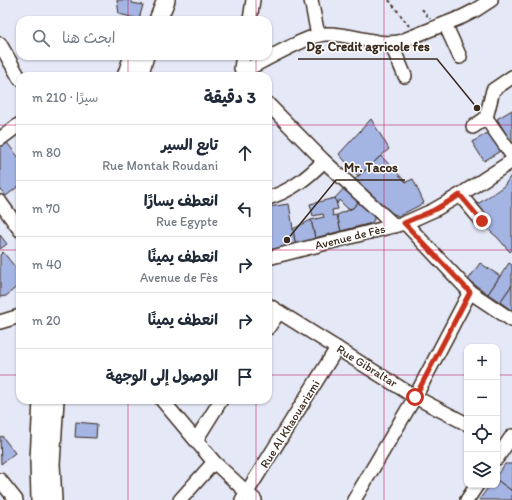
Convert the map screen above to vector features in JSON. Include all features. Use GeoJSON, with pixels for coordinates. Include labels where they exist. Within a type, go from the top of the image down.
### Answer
{"type":"FeatureCollection","features":[{"type":"Feature","properties":{"kind":"main road"},"geometry":{"type":"LineString","coordinates":[[127,72],[132,60]]}},
{"type":"Feature","properties":{"kind":"main road"},"geometry":{"type":"LineString","coordinates":[[135,72],[139,60]]}},
{"type":"Feature","properties":{"kind":"main road"},"geometry":{"type":"LineString","coordinates":[[140,72],[144,60]]}},
{"type":"Feature","properties":{"kind":"main road"},"geometry":{"type":"LineString","coordinates":[[149,72],[151,60]]}},
{"type":"Feature","properties":{"kind":"main road"},"geometry":{"type":"LineString","coordinates":[[42,404],[39,460],[46,494]]}},
{"type":"Feature","properties":{"kind":"main road"},"geometry":{"type":"LineString","coordinates":[[46,494],[48,404]]}},
{"type":"Feature","properties":{"kind":"main road"},"geometry":{"type":"LineString","coordinates":[[46,494],[51,464],[55,404]]}},
{"type":"Feature","properties":{"kind":"main road"},"geometry":{"type":"LineString","coordinates":[[46,494],[62,404]]}},
{"type":"Feature","properties":{"kind":"street"},"geometry":{"type":"LineString","coordinates":[[251,16],[253,0]]}},
{"type":"Feature","properties":{"kind":"street"},"geometry":{"type":"LineString","coordinates":[[311,0],[318,35]]}},
{"type":"Feature","properties":{"kind":"street"},"geometry":{"type":"LineString","coordinates":[[272,59],[318,35],[332,34],[375,43],[391,44],[399,42],[417,36],[474,11],[491,0]]}},
{"type":"Feature","properties":{"kind":"street"},"geometry":{"type":"LineString","coordinates":[[445,24],[460,57]]}},
{"type":"Feature","properties":{"kind":"street"},"geometry":{"type":"LineString","coordinates":[[0,44],[16,72]]}},
{"type":"Feature","properties":{"kind":"street"},"geometry":{"type":"LineString","coordinates":[[391,44],[405,76]]}},
{"type":"Feature","properties":{"kind":"street"},"geometry":{"type":"LineString","coordinates":[[242,60],[241,65],[242,72]]}},
{"type":"Feature","properties":{"kind":"street"},"geometry":{"type":"LineString","coordinates":[[248,72],[270,60]]}},
{"type":"Feature","properties":{"kind":"street"},"geometry":{"type":"LineString","coordinates":[[473,127],[486,118],[493,90],[512,77]]}},
{"type":"Feature","properties":{"kind":"street"},"geometry":{"type":"LineString","coordinates":[[272,108],[324,161],[400,225],[470,292],[512,320]]}},
{"type":"Feature","properties":{"kind":"street"},"geometry":{"type":"LineString","coordinates":[[486,118],[512,155]]}},
{"type":"Feature","properties":{"kind":"street"},"geometry":{"type":"LineString","coordinates":[[0,139],[16,127]]}},
{"type":"Feature","properties":{"kind":"street"},"geometry":{"type":"LineString","coordinates":[[272,196],[295,186],[324,161]]}},
{"type":"Feature","properties":{"kind":"street","name":"Avenue de Fès"},"geometry":{"type":"LineString","coordinates":[[272,257],[400,225],[434,210],[512,161]]}},
{"type":"Feature","properties":{"kind":"street"},"geometry":{"type":"LineString","coordinates":[[460,195],[482,221]]}},
{"type":"Feature","properties":{"kind":"street"},"geometry":{"type":"LineString","coordinates":[[0,202],[16,224]]}},
{"type":"Feature","properties":{"kind":"street"},"geometry":{"type":"LineString","coordinates":[[354,500],[415,397],[470,292]]}},
{"type":"Feature","properties":{"kind":"street","name":"Rue Gibraltar"},"geometry":{"type":"LineString","coordinates":[[273,309],[415,397],[464,422]]}},
{"type":"Feature","properties":{"kind":"street"},"geometry":{"type":"LineString","coordinates":[[0,322],[16,317]]}},
{"type":"Feature","properties":{"kind":"street","name":"Rue Al Khaouarizmi"},"geometry":{"type":"LineString","coordinates":[[248,498],[337,348]]}},
{"type":"Feature","properties":{"kind":"street"},"geometry":{"type":"LineString","coordinates":[[165,404],[214,462],[248,498]]}},
{"type":"Feature","properties":{"kind":"street"},"geometry":{"type":"LineString","coordinates":[[196,440],[218,404]]}},
{"type":"Feature","properties":{"kind":"street"},"geometry":{"type":"LineString","coordinates":[[500,453],[507,442]]}},
{"type":"Feature","properties":{"kind":"street"},"geometry":{"type":"LineString","coordinates":[[180,500],[214,462]]}},
{"type":"Feature","properties":{"kind":"street"},"geometry":{"type":"LineString","coordinates":[[0,480],[16,500]]}},
{"type":"Feature","properties":{"kind":"street"},"geometry":{"type":"LineString","coordinates":[[467,500],[475,488]]}},
{"type":"Feature","properties":{"kind":"path"},"geometry":{"type":"LineString","coordinates":[[389,0],[417,36]]}},
{"type":"Feature","properties":{"kind":"building"},"geometry":{"type":"Polygon","coordinates":[[[117,0],[132,0],[132,3],[143,5],[140,16],[127,16],[119,14],[117,0]]]}},
{"type":"Feature","properties":{"kind":"building"},"geometry":{"type":"Polygon","coordinates":[[[512,110],[512,144],[497,119],[512,110]]]}},
{"type":"Feature","properties":{"kind":"building"},"geometry":{"type":"Polygon","coordinates":[[[371,119],[389,149],[358,176],[339,154],[371,119]]]}},
{"type":"Feature","properties":{"kind":"building"},"geometry":{"type":"Polygon","coordinates":[[[491,131],[502,150],[484,161],[472,142],[491,131]]]}},
{"type":"Feature","properties":{"kind":"building"},"geometry":{"type":"Polygon","coordinates":[[[4,139],[16,154],[16,188],[6,196],[0,189],[0,142],[4,139]]]}},
{"type":"Feature","properties":{"kind":"building"},"geometry":{"type":"Polygon","coordinates":[[[381,156],[406,182],[413,179],[424,203],[399,216],[386,211],[353,181],[381,156]]]}},
{"type":"Feature","properties":{"kind":"building"},"geometry":{"type":"Polygon","coordinates":[[[512,174],[512,250],[510,252],[498,238],[483,225],[475,206],[504,186],[512,174]]]}},
{"type":"Feature","properties":{"kind":"building"},"geometry":{"type":"Polygon","coordinates":[[[347,185],[362,198],[353,208],[348,209],[339,200],[337,204],[335,198],[347,185]]]}},
{"type":"Feature","properties":{"kind":"building"},"geometry":{"type":"Polygon","coordinates":[[[335,198],[338,209],[332,210],[333,216],[337,215],[341,231],[315,238],[311,220],[324,217],[323,214],[313,216],[310,204],[335,198]]]}},
{"type":"Feature","properties":{"kind":"building"},"geometry":{"type":"Polygon","coordinates":[[[362,198],[375,212],[372,223],[341,231],[337,215],[353,208],[362,198]]]}},
{"type":"Feature","properties":{"kind":"building"},"geometry":{"type":"Polygon","coordinates":[[[289,204],[296,247],[272,251],[272,206],[289,204]]]}},
{"type":"Feature","properties":{"kind":"building"},"geometry":{"type":"Polygon","coordinates":[[[311,220],[315,238],[296,247],[293,229],[311,220]]]}},
{"type":"Feature","properties":{"kind":"building"},"geometry":{"type":"Polygon","coordinates":[[[0,235],[7,244],[0,249],[0,235]]]}},
{"type":"Feature","properties":{"kind":"building"},"geometry":{"type":"Polygon","coordinates":[[[3,252],[16,268],[16,287],[6,296],[0,297],[0,255],[3,252]]]}},
{"type":"Feature","properties":{"kind":"building"},"geometry":{"type":"Polygon","coordinates":[[[480,263],[500,276],[488,294],[468,280],[480,263]]]}},
{"type":"Feature","properties":{"kind":"building"},"geometry":{"type":"Polygon","coordinates":[[[509,263],[512,265],[512,285],[500,302],[488,294],[509,263]]]}},
{"type":"Feature","properties":{"kind":"building"},"geometry":{"type":"Polygon","coordinates":[[[512,285],[512,309],[511,310],[500,302],[512,285]]]}},
{"type":"Feature","properties":{"kind":"building"},"geometry":{"type":"Polygon","coordinates":[[[76,422],[97,424],[96,438],[75,437],[76,422]]]}},
{"type":"Feature","properties":{"kind":"building"},"geometry":{"type":"Polygon","coordinates":[[[2,436],[15,453],[1,464],[0,437],[2,436]]]}},
{"type":"Feature","properties":{"kind":"building"},"geometry":{"type":"Polygon","coordinates":[[[505,464],[512,464],[512,491],[500,482],[500,471],[505,464]]]}},
{"type":"Feature","properties":{"kind":"building"},"geometry":{"type":"Polygon","coordinates":[[[500,482],[512,491],[512,500],[479,500],[488,488],[500,488],[500,482]]]}},
{"type":"Feature","properties":{"kind":"place","name":"Dg. Credit agricole fes"},"geometry":{"type":"Point","coordinates":[477,108]}},
{"type":"Feature","properties":{"kind":"place","name":"Mr. Tacos"},"geometry":{"type":"Point","coordinates":[287,240]}},
{"type":"Feature","properties":{"kind":"route"},"geometry":{"type":"LineString","coordinates":[[415,397],[470,292],[404,223],[434,210],[460,195],[482,221]]}}]}
